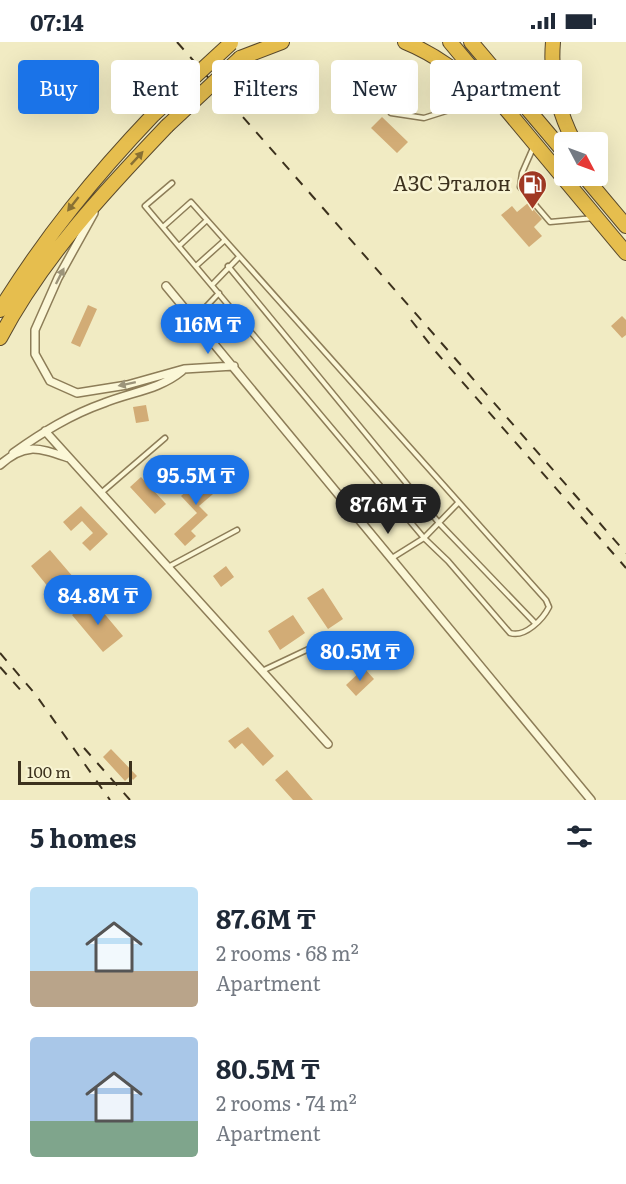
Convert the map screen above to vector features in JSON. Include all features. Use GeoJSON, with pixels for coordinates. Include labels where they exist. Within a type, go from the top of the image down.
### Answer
{"type":"FeatureCollection","features":[{"type":"Feature","properties":{"kind":"highway"},"geometry":{"type":"LineString","coordinates":[[0,310],[36,252],[95,176],[154,114],[232,42]]}},
{"type":"Feature","properties":{"kind":"highway"},"geometry":{"type":"LineString","coordinates":[[0,338],[47,262],[109,188],[167,126],[257,42]]}},
{"type":"Feature","properties":{"kind":"highway"},"geometry":{"type":"LineString","coordinates":[[240,58],[282,42]]}},
{"type":"Feature","properties":{"kind":"highway"},"geometry":{"type":"LineString","coordinates":[[405,42],[424,49],[440,60]]}},
{"type":"Feature","properties":{"kind":"highway"},"geometry":{"type":"LineString","coordinates":[[450,42],[626,253]]}},
{"type":"Feature","properties":{"kind":"highway"},"geometry":{"type":"LineString","coordinates":[[471,42],[554,140]]}},
{"type":"Feature","properties":{"kind":"highway"},"geometry":{"type":"LineString","coordinates":[[553,42],[552,59],[558,101],[570,132]]}},
{"type":"Feature","properties":{"kind":"highway"},"geometry":{"type":"LineString","coordinates":[[507,114],[517,122]]}},
{"type":"Feature","properties":{"kind":"highway"},"geometry":{"type":"LineString","coordinates":[[593,186],[626,226]]}},
{"type":"Feature","properties":{"kind":"highway"},"geometry":{"type":"LineString","coordinates":[[597,186],[603,197]]}},
{"type":"Feature","properties":{"kind":"street"},"geometry":{"type":"LineString","coordinates":[[109,188],[58,278],[34,330],[35,354],[50,381],[77,393],[127,385],[184,369],[234,366]]}},
{"type":"Feature","properties":{"kind":"street"},"geometry":{"type":"LineString","coordinates":[[166,286],[591,800]]}},
{"type":"Feature","properties":{"kind":"street"},"geometry":{"type":"LineString","coordinates":[[0,465],[13,453],[67,417],[107,401],[145,392],[174,378],[184,369]]}},
{"type":"Feature","properties":{"kind":"street"},"geometry":{"type":"LineString","coordinates":[[45,431],[328,744]]}},
{"type":"Feature","properties":{"kind":"street"},"geometry":{"type":"LineString","coordinates":[[13,453],[37,448],[71,458]]}},
{"type":"Feature","properties":{"kind":"lane"},"geometry":{"type":"LineString","coordinates":[[398,114],[424,118],[437,114]]}},
{"type":"Feature","properties":{"kind":"lane"},"geometry":{"type":"LineString","coordinates":[[535,144],[520,178],[521,191],[550,222],[596,218]]}},
{"type":"Feature","properties":{"kind":"lane"},"geometry":{"type":"LineString","coordinates":[[163,227],[191,202],[546,600],[549,607],[546,614],[534,622],[525,633],[518,635],[510,633],[448,561],[424,538],[145,206],[172,183]]}},
{"type":"Feature","properties":{"kind":"lane"},"geometry":{"type":"LineString","coordinates":[[179,246],[207,220]]}},
{"type":"Feature","properties":{"kind":"lane"},"geometry":{"type":"LineString","coordinates":[[196,266],[225,240]]}},
{"type":"Feature","properties":{"kind":"lane"},"geometry":{"type":"LineString","coordinates":[[212,285],[239,256]]}},
{"type":"Feature","properties":{"kind":"lane"},"geometry":{"type":"LineString","coordinates":[[228,266],[439,523],[534,622]]}},
{"type":"Feature","properties":{"kind":"lane"},"geometry":{"type":"LineString","coordinates":[[198,325],[202,310],[219,292]]}},
{"type":"Feature","properties":{"kind":"lane"},"geometry":{"type":"LineString","coordinates":[[101,493],[165,438]]}},
{"type":"Feature","properties":{"kind":"lane"},"geometry":{"type":"LineString","coordinates":[[391,559],[424,538],[458,503]]}},
{"type":"Feature","properties":{"kind":"lane"},"geometry":{"type":"LineString","coordinates":[[168,567],[237,530]]}},
{"type":"Feature","properties":{"kind":"lane"},"geometry":{"type":"LineString","coordinates":[[262,671],[333,638]]}},
{"type":"Feature","properties":{"kind":"building"},"geometry":{"type":"Polygon","coordinates":[[[382,117],[408,142],[397,153],[371,128],[382,117]]]}},
{"type":"Feature","properties":{"kind":"building"},"geometry":{"type":"Polygon","coordinates":[[[528,203],[542,219],[534,227],[542,236],[529,247],[501,215],[512,206],[517,212],[528,203]]]}},
{"type":"Feature","properties":{"kind":"building"},"geometry":{"type":"Polygon","coordinates":[[[88,305],[97,309],[80,347],[71,343],[88,305]]]}},
{"type":"Feature","properties":{"kind":"building"},"geometry":{"type":"Polygon","coordinates":[[[622,316],[626,320],[626,335],[622,338],[611,326],[622,316]]]}},
{"type":"Feature","properties":{"kind":"building"},"geometry":{"type":"Polygon","coordinates":[[[146,405],[149,421],[136,423],[133,407],[146,405]]]}},
{"type":"Feature","properties":{"kind":"building"},"geometry":{"type":"Polygon","coordinates":[[[207,473],[220,488],[199,506],[208,515],[191,531],[196,536],[185,546],[174,534],[197,513],[181,496],[207,473]]]}},
{"type":"Feature","properties":{"kind":"building"},"geometry":{"type":"Polygon","coordinates":[[[141,477],[166,504],[155,514],[130,487],[141,477]]]}},
{"type":"Feature","properties":{"kind":"building"},"geometry":{"type":"Polygon","coordinates":[[[81,506],[108,534],[90,551],[82,543],[93,533],[82,521],[71,531],[63,522],[81,506]]]}},
{"type":"Feature","properties":{"kind":"building"},"geometry":{"type":"Polygon","coordinates":[[[50,550],[74,578],[54,594],[31,566],[50,550]]]}},
{"type":"Feature","properties":{"kind":"building"},"geometry":{"type":"Polygon","coordinates":[[[226,566],[234,577],[221,587],[213,576],[226,566]]]}},
{"type":"Feature","properties":{"kind":"building"},"geometry":{"type":"Polygon","coordinates":[[[323,588],[343,619],[328,629],[307,598],[323,588]]]}},
{"type":"Feature","properties":{"kind":"building"},"geometry":{"type":"Polygon","coordinates":[[[92,599],[123,636],[103,652],[72,615],[92,599]]]}},
{"type":"Feature","properties":{"kind":"building"},"geometry":{"type":"Polygon","coordinates":[[[293,615],[305,633],[280,650],[268,631],[293,615]]]}},
{"type":"Feature","properties":{"kind":"building"},"geometry":{"type":"Polygon","coordinates":[[[364,668],[374,679],[356,696],[346,685],[364,668]]]}},
{"type":"Feature","properties":{"kind":"building"},"geometry":{"type":"Polygon","coordinates":[[[248,727],[274,756],[263,766],[242,743],[235,749],[228,741],[248,727]]]}},
{"type":"Feature","properties":{"kind":"building"},"geometry":{"type":"Polygon","coordinates":[[[111,749],[137,776],[133,780],[130,776],[125,781],[103,757],[111,749]]]}},
{"type":"Feature","properties":{"kind":"building"},"geometry":{"type":"Polygon","coordinates":[[[287,770],[313,800],[293,800],[275,780],[287,770]]]}},
{"type":"Feature","properties":{"kind":"railway"},"geometry":{"type":"LineString","coordinates":[[177,42],[626,553]]}},
{"type":"Feature","properties":{"kind":"railway"},"geometry":{"type":"LineString","coordinates":[[411,320],[436,352],[626,568]]}},
{"type":"Feature","properties":{"kind":"railway"},"geometry":{"type":"LineString","coordinates":[[0,653],[36,695],[110,800]]}},
{"type":"Feature","properties":{"kind":"railway"},"geometry":{"type":"LineString","coordinates":[[0,667],[24,694]]}},
{"type":"Feature","properties":{"kind":"railway"},"geometry":{"type":"LineString","coordinates":[[84,748],[130,800]]}},
{"type":"Feature","properties":{"kind":"place","name":"АЗС Эталон"},"geometry":{"type":"Point","coordinates":[532,210]}}]}
